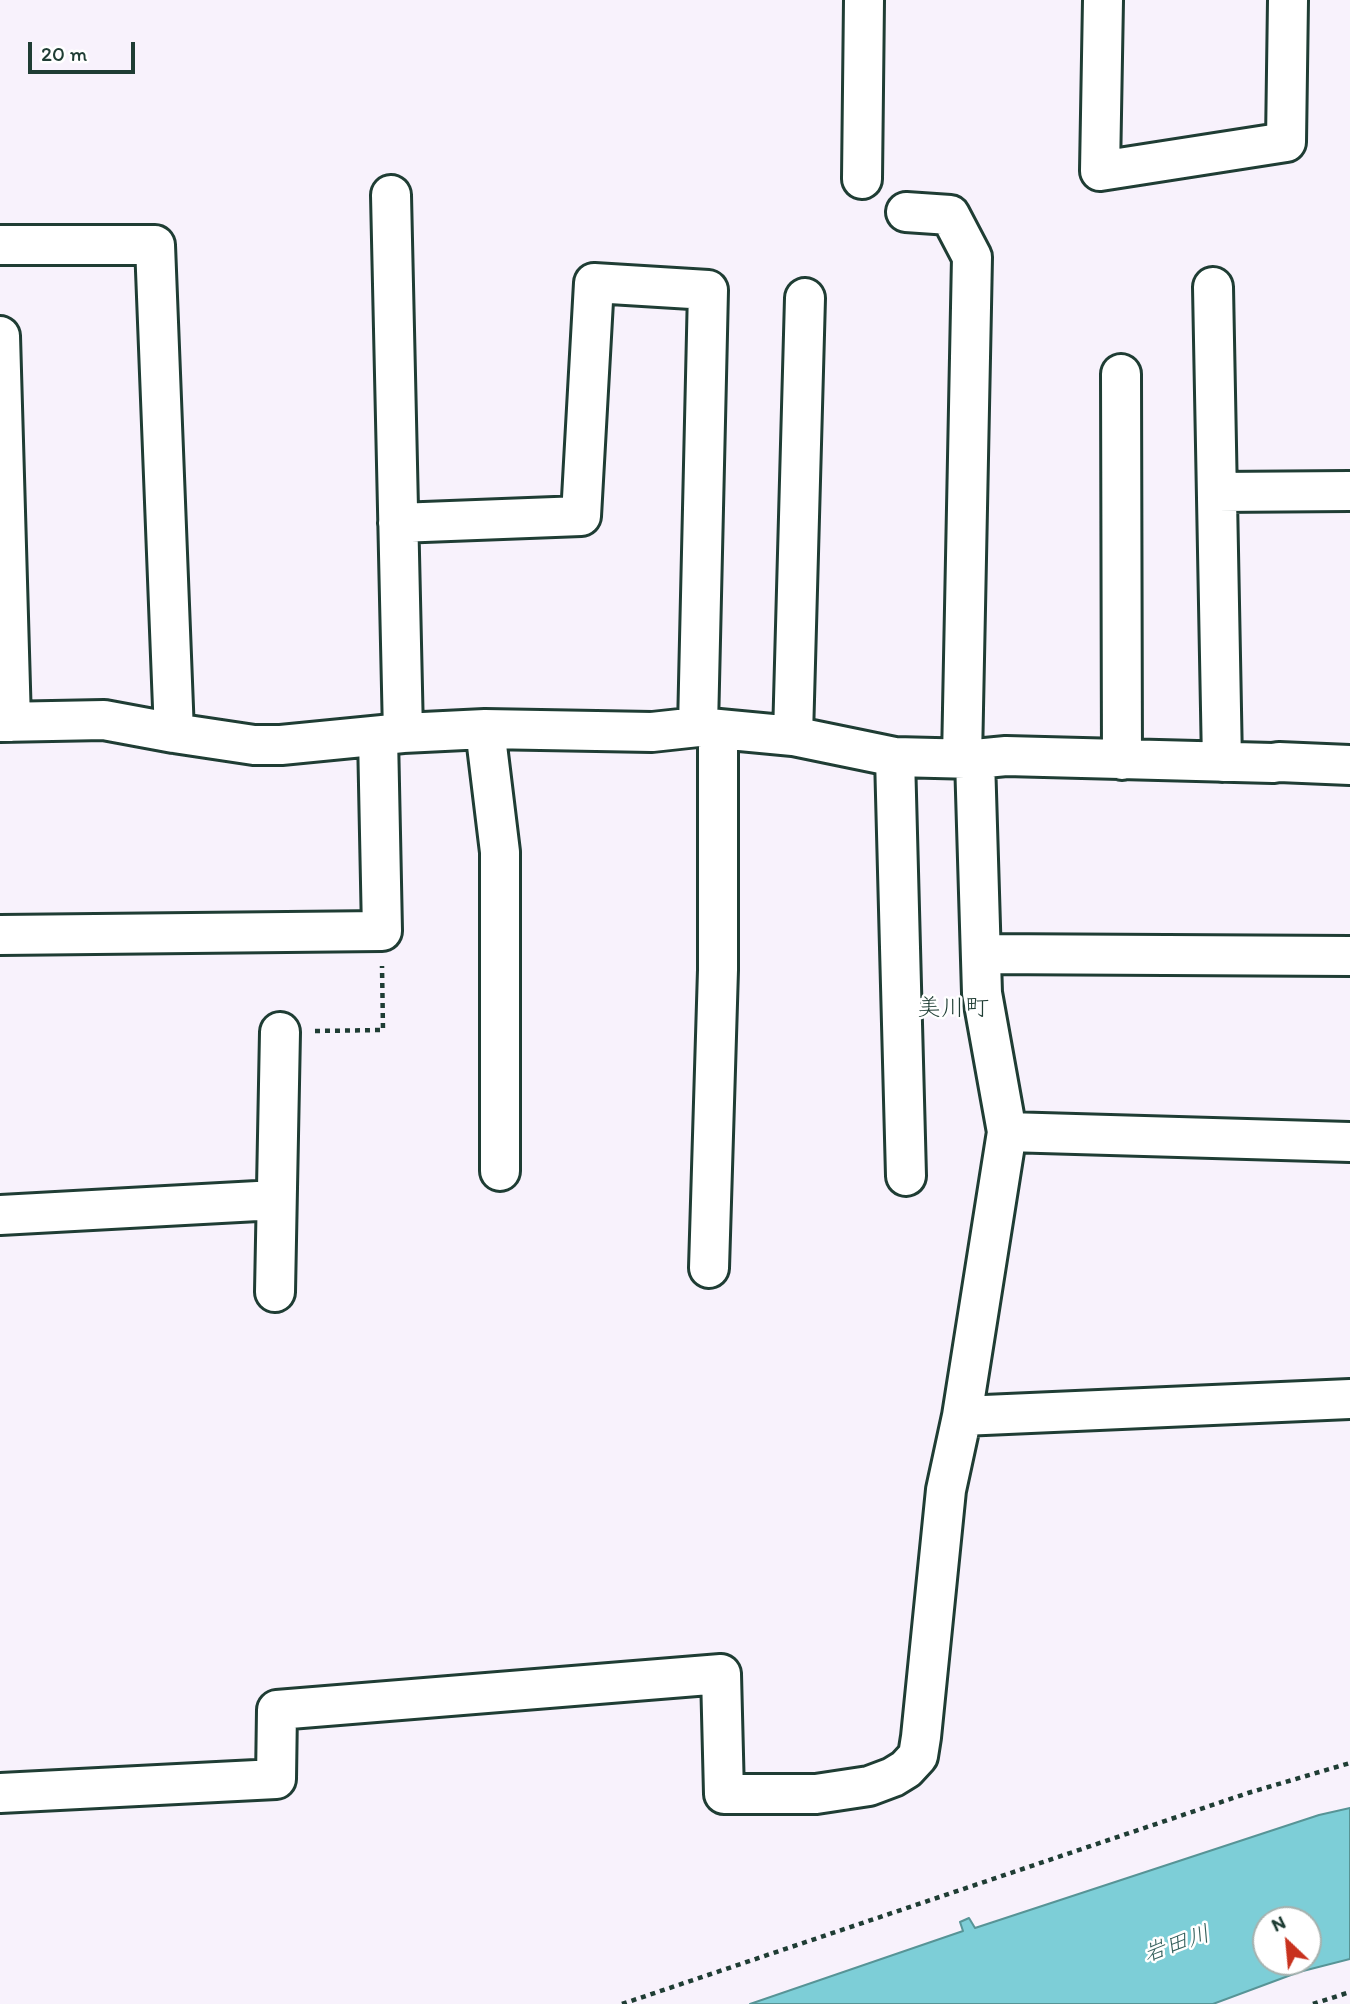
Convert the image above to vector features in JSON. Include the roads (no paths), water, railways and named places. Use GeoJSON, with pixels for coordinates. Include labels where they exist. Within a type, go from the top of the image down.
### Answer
{"type":"FeatureCollection","features":[{"type":"Feature","properties":{"kind":"street"},"geometry":{"type":"LineString","coordinates":[[862,178],[864,0]]}},
{"type":"Feature","properties":{"kind":"street"},"geometry":{"type":"LineString","coordinates":[[1103,0],[1100,172],[1286,142],[1288,0]]}},
{"type":"Feature","properties":{"kind":"street"},"geometry":{"type":"LineString","coordinates":[[0,935],[382,931],[398,523],[391,195]]}},
{"type":"Feature","properties":{"kind":"street"},"geometry":{"type":"LineString","coordinates":[[0,1793],[276,1779],[277,1710],[721,1674],[724,1794],[816,1794],[869,1786],[906,1769],[918,1756],[946,1490],[962,1416],[1007,1132],[982,993],[982,954],[968,759],[972,257],[950,215],[906,212]]}},
{"type":"Feature","properties":{"kind":"street"},"geometry":{"type":"LineString","coordinates":[[0,244],[155,245],[174,733]]}},
{"type":"Feature","properties":{"kind":"street"},"geometry":{"type":"LineString","coordinates":[[398,523],[581,516],[594,283],[708,290],[708,729],[718,970],[709,1268]]}},
{"type":"Feature","properties":{"kind":"street"},"geometry":{"type":"LineString","coordinates":[[1213,287],[1222,762]]}},
{"type":"Feature","properties":{"kind":"street"},"geometry":{"type":"LineString","coordinates":[[793,736],[805,298]]}},
{"type":"Feature","properties":{"kind":"street"},"geometry":{"type":"LineString","coordinates":[[0,336],[6,722],[104,720],[254,745],[485,729],[652,732],[708,729],[793,736],[895,757],[968,759],[1006,756],[1350,765]]}},
{"type":"Feature","properties":{"kind":"street"},"geometry":{"type":"LineString","coordinates":[[1121,374],[1122,760]]}},
{"type":"Feature","properties":{"kind":"street"},"geometry":{"type":"LineString","coordinates":[[1217,492],[1350,491]]}},
{"type":"Feature","properties":{"kind":"street"},"geometry":{"type":"LineString","coordinates":[[485,729],[500,852],[500,1171]]}},
{"type":"Feature","properties":{"kind":"street"},"geometry":{"type":"LineString","coordinates":[[895,757],[906,1176]]}},
{"type":"Feature","properties":{"kind":"street"},"geometry":{"type":"LineString","coordinates":[[982,954],[1350,956]]}},
{"type":"Feature","properties":{"kind":"street"},"geometry":{"type":"LineString","coordinates":[[275,1292],[280,1032]]}},
{"type":"Feature","properties":{"kind":"street"},"geometry":{"type":"LineString","coordinates":[[1007,1132],[1350,1142]]}},
{"type":"Feature","properties":{"kind":"street"},"geometry":{"type":"LineString","coordinates":[[0,1215],[276,1200]]}},
{"type":"Feature","properties":{"kind":"street"},"geometry":{"type":"LineString","coordinates":[[962,1416],[1350,1399]]}},
{"type":"Feature","properties":{"kind":"water","name":"岩田川"},"geometry":{"type":"Polygon","coordinates":[[[1350,1808],[1350,1959],[1322,1966],[1322,1906],[1252,1906],[1252,1976],[1288,1976],[1213,2004],[750,2004],[963,1931],[960,1922],[969,1918],[975,1928],[1319,1815],[1350,1808]]]}},
{"type":"Feature","properties":{"kind":"district","name":"美川町"},"geometry":{"type":"Point","coordinates":[953,1009]}}]}
